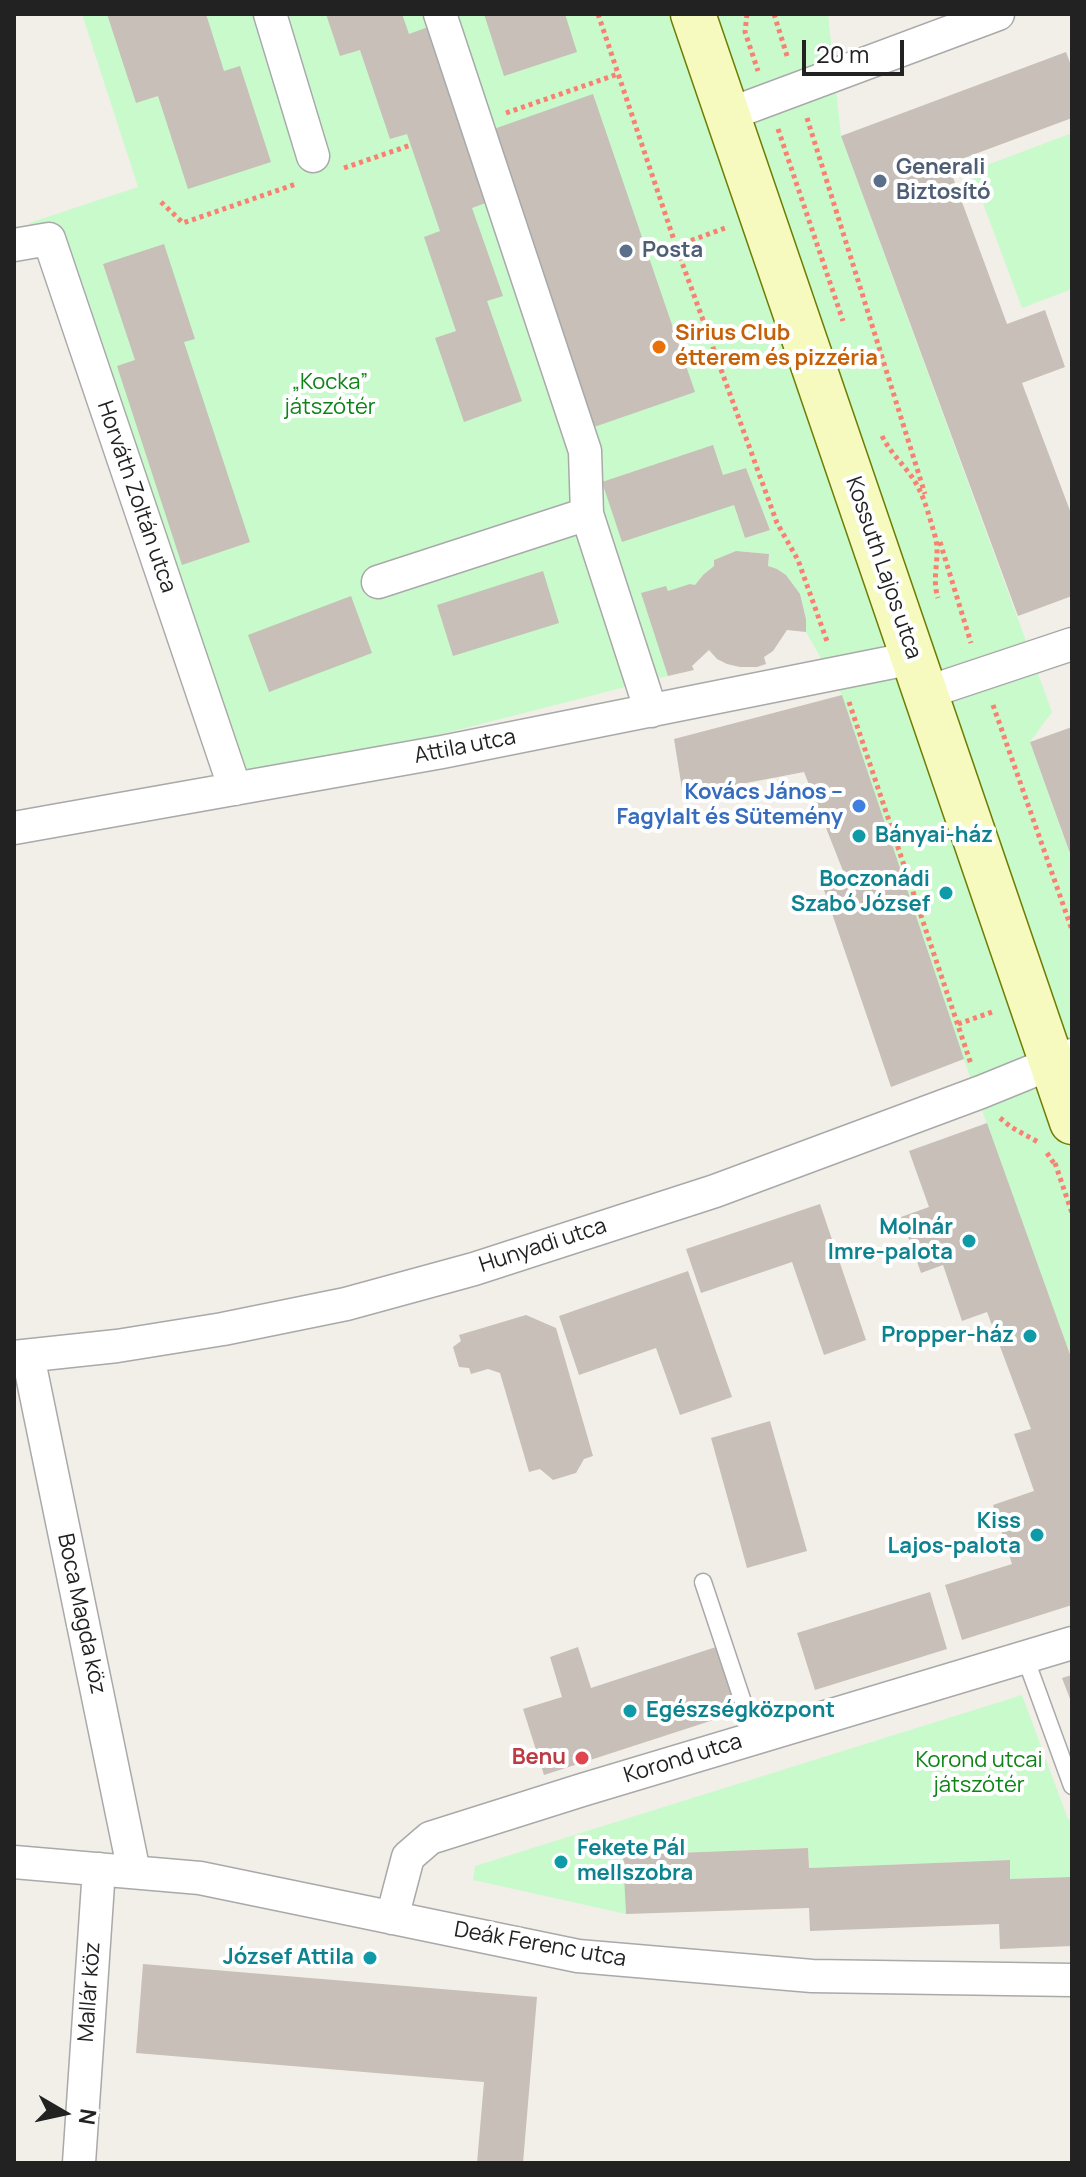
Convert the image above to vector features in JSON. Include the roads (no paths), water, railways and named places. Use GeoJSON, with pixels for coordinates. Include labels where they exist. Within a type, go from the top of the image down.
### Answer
{"type":"FeatureCollection","features":[{"type":"Feature","properties":{"kind":"street"},"geometry":{"type":"LineString","coordinates":[[270,14],[316,170]]}},
{"type":"Feature","properties":{"kind":"street"},"geometry":{"type":"LineString","coordinates":[[440,14],[585,451],[587,514],[651,711]]}},
{"type":"Feature","properties":{"kind":"street","name":"Kossuth Lajos utca"},"geometry":{"type":"LineString","coordinates":[[693,14],[919,675],[1062,1060],[1072,1122]]}},
{"type":"Feature","properties":{"kind":"street"},"geometry":{"type":"LineString","coordinates":[[727,115],[998,14]]}},
{"type":"Feature","properties":{"kind":"street","name":"Horváth Zoltán utca"},"geometry":{"type":"LineString","coordinates":[[14,245],[49,239],[235,789]]}},
{"type":"Feature","properties":{"kind":"street"},"geometry":{"type":"LineString","coordinates":[[378,582],[587,514]]}},
{"type":"Feature","properties":{"kind":"street","name":"Attila utca"},"geometry":{"type":"LineString","coordinates":[[14,828],[442,752],[838,672],[982,674],[1072,644]]}},
{"type":"Feature","properties":{"kind":"street","name":"Hunyadi utca"},"geometry":{"type":"LineString","coordinates":[[21,1356],[117,1346],[223,1329],[346,1304],[474,1269],[715,1191],[1062,1060]]}},
{"type":"Feature","properties":{"kind":"street","name":"Boca Magda köz"},"geometry":{"type":"LineString","coordinates":[[21,1356],[134,1872]]}},
{"type":"Feature","properties":{"kind":"street","name":"Korond utca"},"geometry":{"type":"LineString","coordinates":[[392,1918],[408,1857],[430,1838],[1072,1643]]}},
{"type":"Feature","properties":{"kind":"street","name":"Deák Ferenc utca"},"geometry":{"type":"LineString","coordinates":[[14,1862],[200,1878],[578,1956],[812,1976],[1072,1980]]}},
{"type":"Feature","properties":{"kind":"street","name":"Mallár köz"},"geometry":{"type":"LineString","coordinates":[[79,2163],[99,1869]]}},
{"type":"Feature","properties":{"kind":"lane"},"geometry":{"type":"LineString","coordinates":[[703,1582],[755,1738]]}},
{"type":"Feature","properties":{"kind":"lane"},"geometry":{"type":"LineString","coordinates":[[1025,1657],[1072,1786]]}},
{"type":"Feature","properties":{"kind":"place","name":"Generali Biztosító"},"geometry":{"type":"Point","coordinates":[880,181]}},
{"type":"Feature","properties":{"kind":"place","name":"Posta"},"geometry":{"type":"Point","coordinates":[626,251]}},
{"type":"Feature","properties":{"kind":"place","name":"Sirius Club étterem és pizzéria"},"geometry":{"type":"Point","coordinates":[659,347]}},
{"type":"Feature","properties":{"kind":"place","name":"Kovács János – Fagylalt és Sütemény"},"geometry":{"type":"Point","coordinates":[859,806]}},
{"type":"Feature","properties":{"kind":"place","name":"Bányai-ház"},"geometry":{"type":"Point","coordinates":[859,836]}},
{"type":"Feature","properties":{"kind":"place","name":"Boczonádi Szabó József"},"geometry":{"type":"Point","coordinates":[946,893]}},
{"type":"Feature","properties":{"kind":"place","name":"Molnár Imre-palota"},"geometry":{"type":"Point","coordinates":[969,1241]}},
{"type":"Feature","properties":{"kind":"place","name":"Propper-ház"},"geometry":{"type":"Point","coordinates":[1030,1336]}},
{"type":"Feature","properties":{"kind":"place","name":"Kiss Lajos-palota"},"geometry":{"type":"Point","coordinates":[1037,1535]}},
{"type":"Feature","properties":{"kind":"place","name":"Egészségközpont"},"geometry":{"type":"Point","coordinates":[630,1711]}},
{"type":"Feature","properties":{"kind":"place","name":"Benu"},"geometry":{"type":"Point","coordinates":[582,1758]}},
{"type":"Feature","properties":{"kind":"place","name":"Fekete Pál mellszobra"},"geometry":{"type":"Point","coordinates":[561,1862]}},
{"type":"Feature","properties":{"kind":"place","name":"József Attila"},"geometry":{"type":"Point","coordinates":[370,1958]}},
{"type":"Feature","properties":{"kind":"park label","name":"„Kocka” játszótér"},"geometry":{"type":"Point","coordinates":[330,396]}},
{"type":"Feature","properties":{"kind":"park label","name":"Korond utcai játszótér"},"geometry":{"type":"Point","coordinates":[979,1774]}}]}
